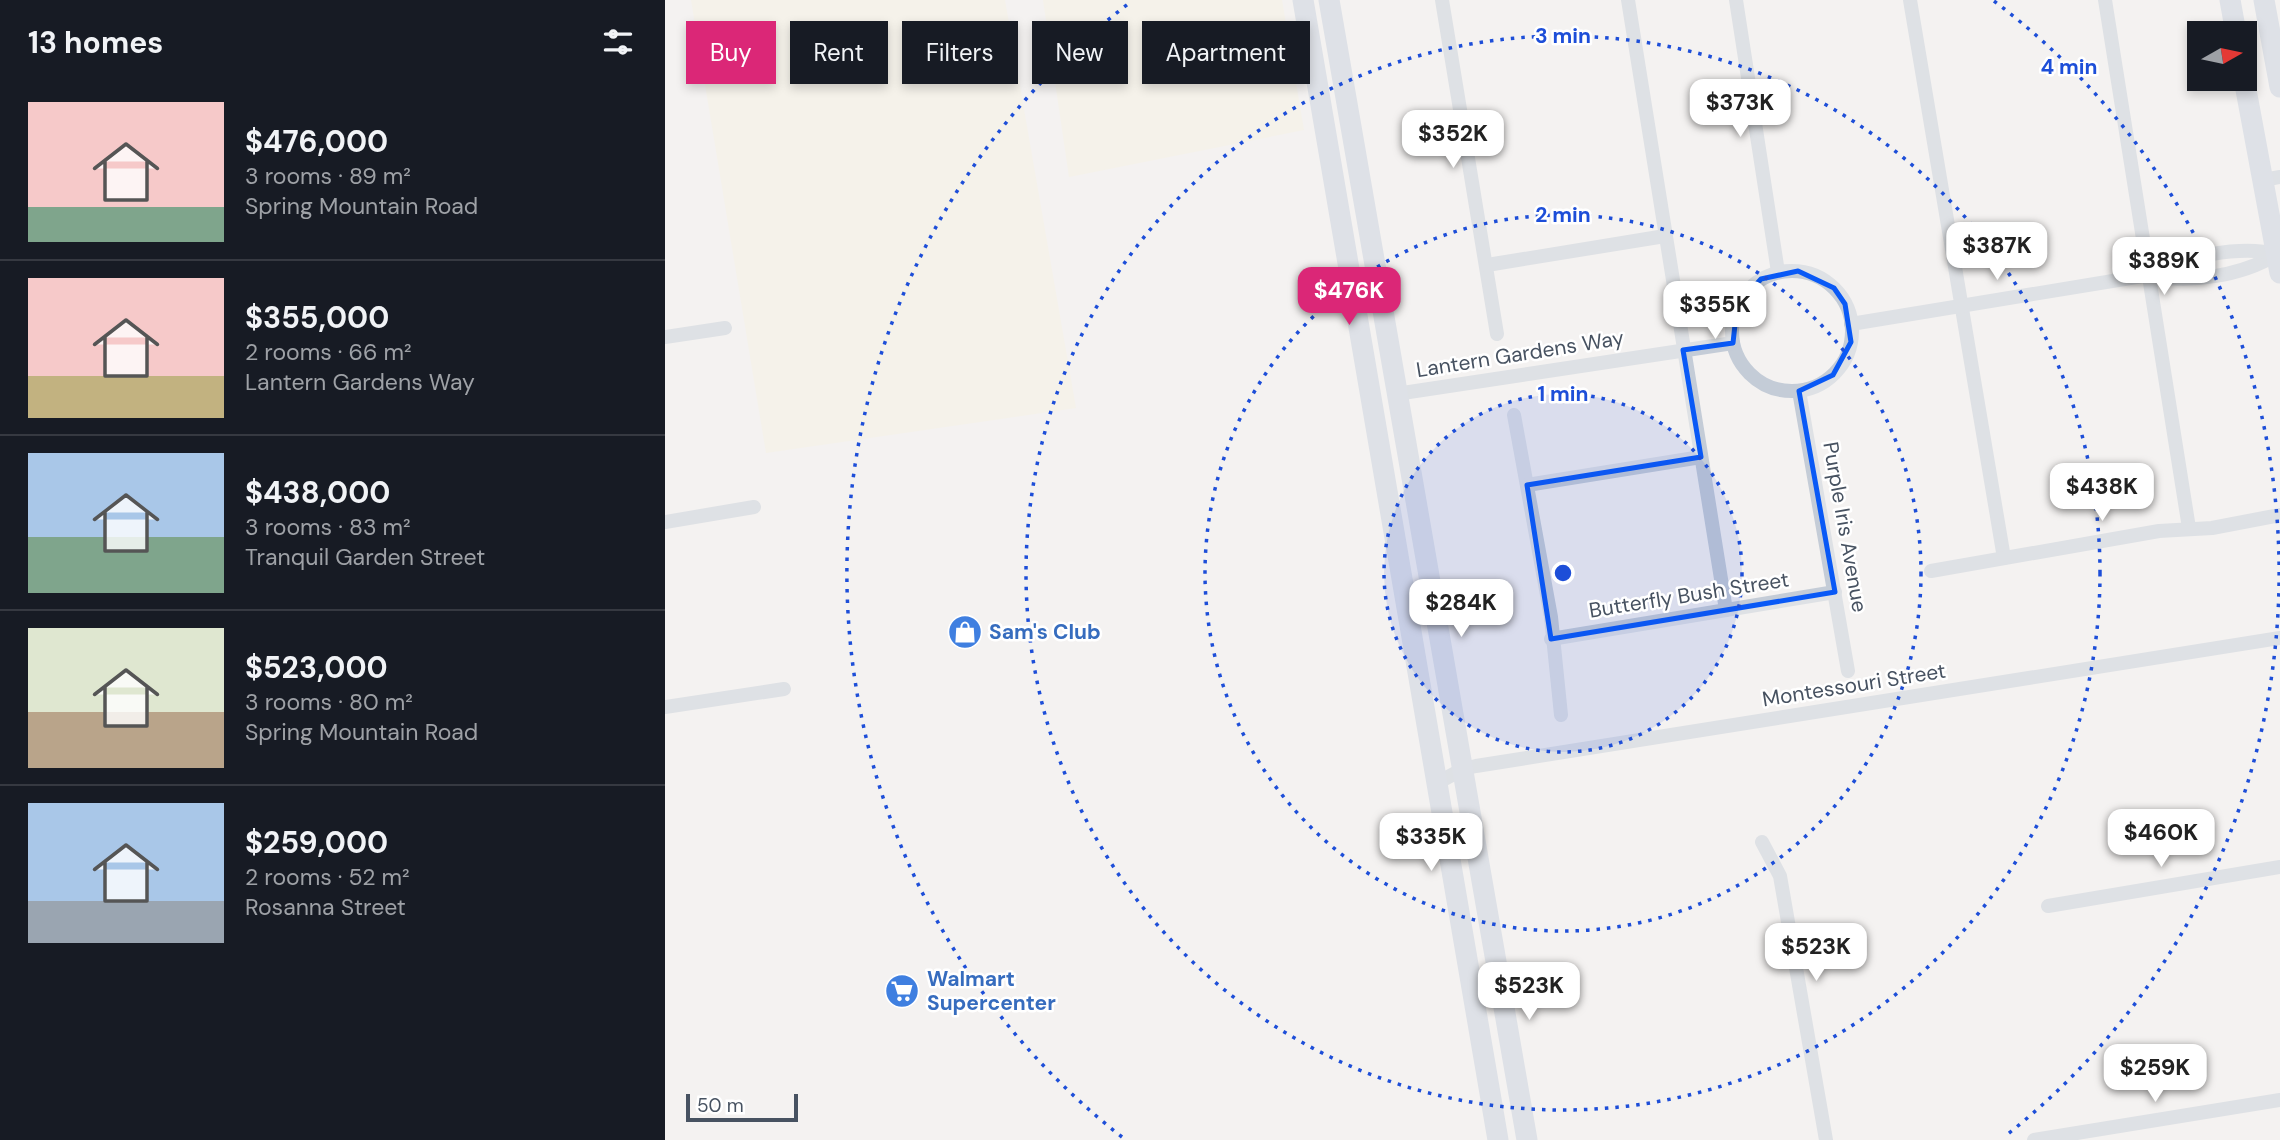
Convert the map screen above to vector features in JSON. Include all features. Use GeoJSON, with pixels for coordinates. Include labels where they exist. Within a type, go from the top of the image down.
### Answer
{"type":"FeatureCollection","features":[{"type":"Feature","properties":{"kind":"main road"},"geometry":{"type":"LineString","coordinates":[[1303,0],[1498,1140]]}},
{"type":"Feature","properties":{"kind":"main road"},"geometry":{"type":"LineString","coordinates":[[1329,0],[1527,1140]]}},
{"type":"Feature","properties":{"kind":"main road"},"geometry":{"type":"LineString","coordinates":[[2230,0],[2234,21]]}},
{"type":"Feature","properties":{"kind":"main road"},"geometry":{"type":"LineString","coordinates":[[2264,0],[2280,87]]}},
{"type":"Feature","properties":{"kind":"main road"},"geometry":{"type":"LineString","coordinates":[[2247,91],[2271,179],[2279,260]]}},
{"type":"Feature","properties":{"kind":"main road"},"geometry":{"type":"LineString","coordinates":[[1341,229],[1364,293],[1383,382],[1397,394]]}},
{"type":"Feature","properties":{"kind":"main road"},"geometry":{"type":"LineString","coordinates":[[1369,393],[1384,411],[1419,516]]}},
{"type":"Feature","properties":{"kind":"street"},"geometry":{"type":"LineString","coordinates":[[1442,0],[1497,334]]}},
{"type":"Feature","properties":{"kind":"street"},"geometry":{"type":"LineString","coordinates":[[1628,0],[1726,610]]}},
{"type":"Feature","properties":{"kind":"street"},"geometry":{"type":"LineString","coordinates":[[1736,0],[1778,272]]}},
{"type":"Feature","properties":{"kind":"street"},"geometry":{"type":"LineString","coordinates":[[1910,0],[2004,558]]}},
{"type":"Feature","properties":{"kind":"street"},"geometry":{"type":"LineString","coordinates":[[2105,0],[2189,528]]}},
{"type":"Feature","properties":{"kind":"street"},"geometry":{"type":"LineString","coordinates":[[1487,265],[1665,236]]}},
{"type":"Feature","properties":{"kind":"street"},"geometry":{"type":"LineString","coordinates":[[1851,324],[2148,275],[2173,281],[2279,260]]}},
{"type":"Feature","properties":{"kind":"street"},"geometry":{"type":"LineString","coordinates":[[1798,271],[1817,277],[1833,288],[1845,304],[1851,324],[1847,351],[1833,375],[1817,386],[1799,391],[1781,391],[1764,385],[1749,374],[1739,360],[1733,343],[1732,324],[1737,306],[1747,291],[1761,279],[1778,272],[1798,271]]}},
{"type":"Feature","properties":{"kind":"street"},"geometry":{"type":"LineString","coordinates":[[665,337],[725,328]]}},
{"type":"Feature","properties":{"kind":"street","name":"Lantern Gardens Way"},"geometry":{"type":"LineString","coordinates":[[1397,394],[1733,343]]}},
{"type":"Feature","properties":{"kind":"street","name":"Purple Iris Avenue"},"geometry":{"type":"LineString","coordinates":[[1799,391],[1848,670]]}},
{"type":"Feature","properties":{"kind":"street"},"geometry":{"type":"LineString","coordinates":[[1514,415],[1551,617],[1551,639],[1561,715]]}},
{"type":"Feature","properties":{"kind":"street"},"geometry":{"type":"LineString","coordinates":[[1527,485],[1700,457]]}},
{"type":"Feature","properties":{"kind":"street"},"geometry":{"type":"LineString","coordinates":[[665,522],[754,507]]}},
{"type":"Feature","properties":{"kind":"street"},"geometry":{"type":"LineString","coordinates":[[1931,571],[2189,528],[2212,528],[2280,514]]}},
{"type":"Feature","properties":{"kind":"street","name":"Butterfly Bush Street"},"geometry":{"type":"LineString","coordinates":[[1551,639],[1835,592]]}},
{"type":"Feature","properties":{"kind":"street","name":"Montessouri Street"},"geometry":{"type":"LineString","coordinates":[[1437,783],[1463,769],[2280,638]]}},
{"type":"Feature","properties":{"kind":"street"},"geometry":{"type":"LineString","coordinates":[[665,707],[784,689]]}},
{"type":"Feature","properties":{"kind":"street"},"geometry":{"type":"LineString","coordinates":[[1762,842],[1780,876],[1826,1140]]}},
{"type":"Feature","properties":{"kind":"street"},"geometry":{"type":"LineString","coordinates":[[2048,906],[2280,866]]}},
{"type":"Feature","properties":{"kind":"street"},"geometry":{"type":"LineString","coordinates":[[2034,1140],[2280,1100]]}},
{"type":"Feature","properties":{"kind":"highlighted area"},"geometry":{"type":"Polygon","coordinates":[[[1798,271],[1834,288],[1845,304],[1851,342],[1833,375],[1799,391],[1835,592],[1551,639],[1527,485],[1701,457],[1683,350],[1733,343],[1737,306],[1761,279],[1798,271]]]}},
{"type":"Feature","properties":{"kind":"sand"},"geometry":{"type":"Polygon","coordinates":[[[691,0],[1005,0],[1009,21],[902,21],[902,84],[1018,84],[1018,75],[1076,408],[766,453],[705,84],[776,84],[776,21],[694,21],[691,0]]]}},
{"type":"Feature","properties":{"kind":"sand"},"geometry":{"type":"Polygon","coordinates":[[[1043,0],[1282,0],[1286,21],[1142,21],[1142,84],[1296,84],[1304,130],[1069,177],[1055,84],[1128,84],[1128,21],[1046,21],[1043,0]]]}},
{"type":"Feature","properties":{"kind":"place","name":"Sam's Club"},"geometry":{"type":"Point","coordinates":[965,632]}},
{"type":"Feature","properties":{"kind":"place","name":"Walmart Supercenter"},"geometry":{"type":"Point","coordinates":[902,991]}}]}
